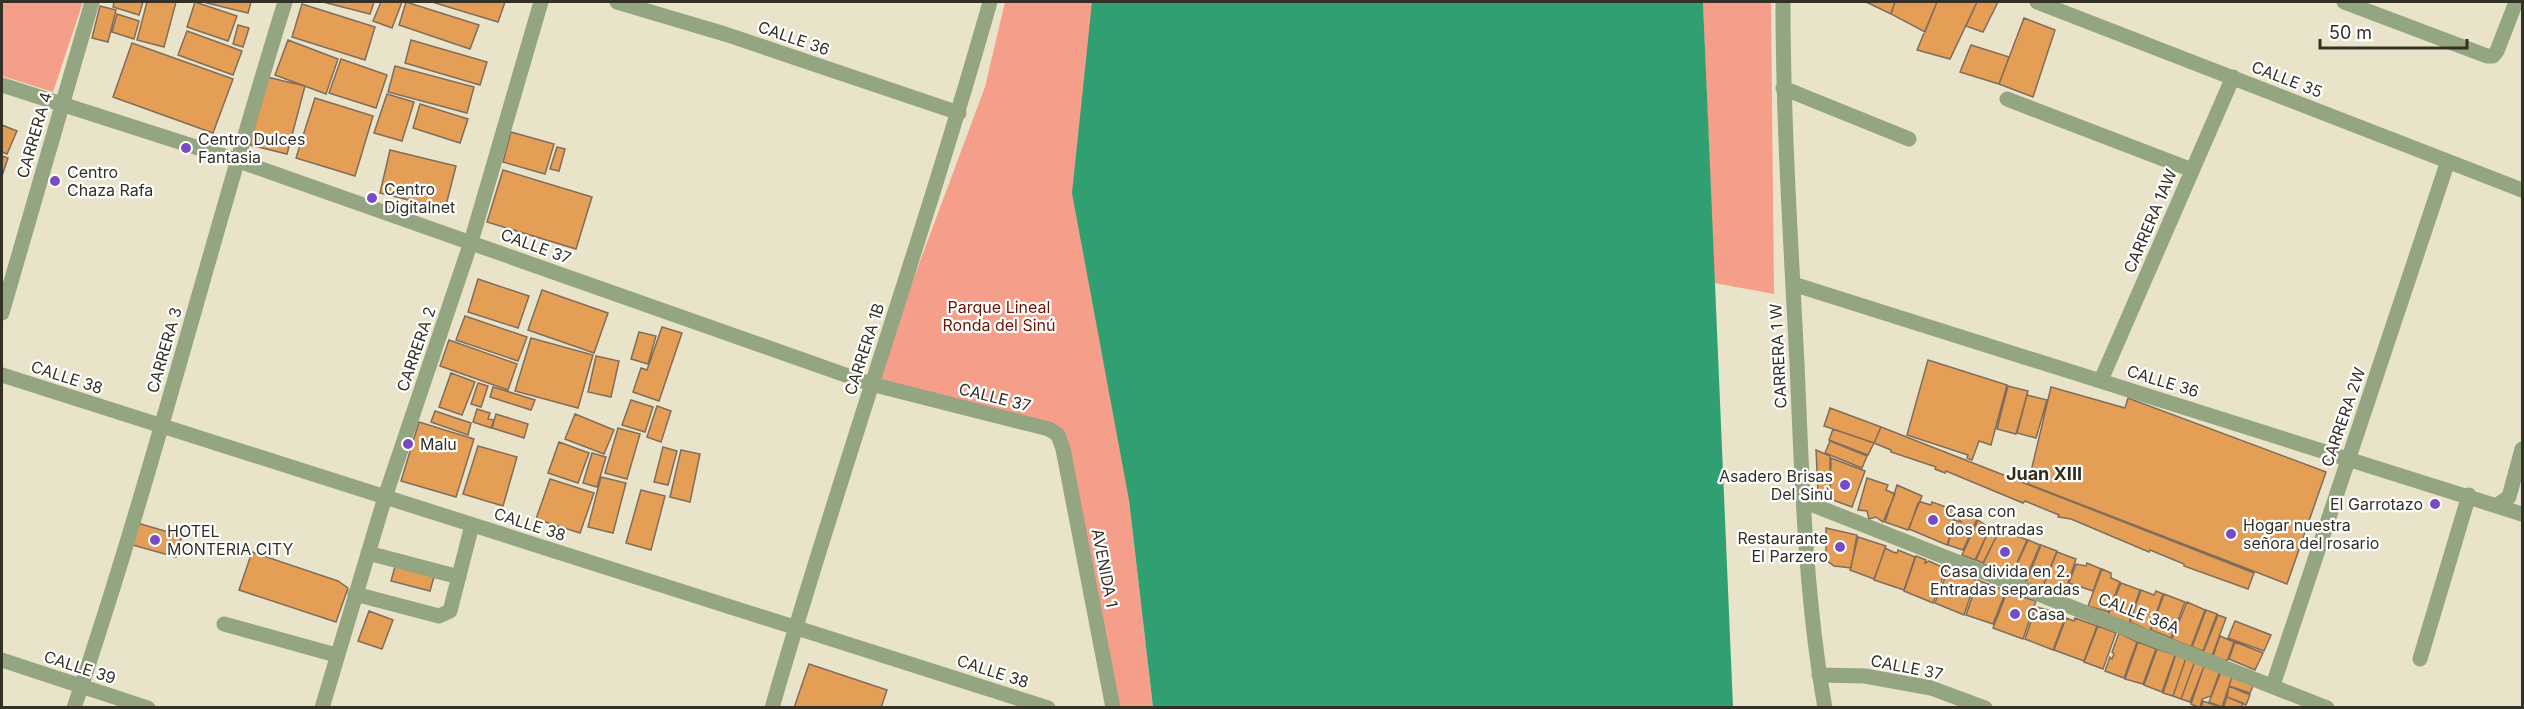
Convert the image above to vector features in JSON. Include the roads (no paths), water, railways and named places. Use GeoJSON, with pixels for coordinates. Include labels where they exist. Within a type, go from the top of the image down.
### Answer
{"type":"FeatureCollection","features":[{"type":"Feature","properties":{"kind":"street","name":"CARRERA 4"},"geometry":{"type":"LineString","coordinates":[[2,313],[92,2]]}},
{"type":"Feature","properties":{"kind":"street","name":"CARRERA 3"},"geometry":{"type":"LineString","coordinates":[[74,708],[162,426],[236,160],[285,2]]}},
{"type":"Feature","properties":{"kind":"street","name":"CARRERA 2"},"geometry":{"type":"LineString","coordinates":[[322,708],[385,497],[471,242],[541,2]]}},
{"type":"Feature","properties":{"kind":"street","name":"CALLE 36"},"geometry":{"type":"LineString","coordinates":[[617,2],[725,34],[959,113]]}},
{"type":"Feature","properties":{"kind":"street","name":"CARRERA 1B"},"geometry":{"type":"LineString","coordinates":[[772,708],[871,384],[959,113],[990,2]]}},
{"type":"Feature","properties":{"kind":"street","name":"CARRERA 1 W"},"geometry":{"type":"LineString","coordinates":[[1783,2],[1783,88],[1803,501],[1819,675],[1825,708]]}},
{"type":"Feature","properties":{"kind":"street","name":"CALLE 35"},"geometry":{"type":"LineString","coordinates":[[2037,2],[2523,190]]}},
{"type":"Feature","properties":{"kind":"street"},"geometry":{"type":"LineString","coordinates":[[2344,2],[2487,56],[2493,56],[2516,2]]}},
{"type":"Feature","properties":{"kind":"street","name":"CARRERA 1AW"},"geometry":{"type":"LineString","coordinates":[[2101,380],[2234,78]]}},
{"type":"Feature","properties":{"kind":"street","name":"CALLE 37"},"geometry":{"type":"LineString","coordinates":[[2,85],[236,160],[871,384],[1049,429],[1058,435]]}},
{"type":"Feature","properties":{"kind":"street"},"geometry":{"type":"LineString","coordinates":[[1783,88],[1909,139]]}},
{"type":"Feature","properties":{"kind":"street"},"geometry":{"type":"LineString","coordinates":[[2007,99],[2192,170]]}},
{"type":"Feature","properties":{"kind":"street","name":"CARRERA 2W"},"geometry":{"type":"LineString","coordinates":[[2273,685],[2448,161]]}},
{"type":"Feature","properties":{"kind":"street","name":"CALLE 36"},"geometry":{"type":"LineString","coordinates":[[1793,284],[2499,504],[2523,514]]}},
{"type":"Feature","properties":{"kind":"street","name":"CALLE 38"},"geometry":{"type":"LineString","coordinates":[[2,375],[1048,708]]}},
{"type":"Feature","properties":{"kind":"street","name":"AVENIDA 1"},"geometry":{"type":"LineString","coordinates":[[1058,435],[1076,512],[1113,708]]}},
{"type":"Feature","properties":{"kind":"street"},"geometry":{"type":"LineString","coordinates":[[2499,504],[2509,497],[2523,449]]}},
{"type":"Feature","properties":{"kind":"street"},"geometry":{"type":"LineString","coordinates":[[2420,658],[2469,495]]}},
{"type":"Feature","properties":{"kind":"street","name":"CALLE 36A"},"geometry":{"type":"LineString","coordinates":[[1803,501],[2327,708]]}},
{"type":"Feature","properties":{"kind":"street"},"geometry":{"type":"LineString","coordinates":[[355,594],[439,616],[450,610],[472,525]]}},
{"type":"Feature","properties":{"kind":"street"},"geometry":{"type":"LineString","coordinates":[[368,553],[459,577]]}},
{"type":"Feature","properties":{"kind":"street"},"geometry":{"type":"LineString","coordinates":[[224,624],[336,655]]}},
{"type":"Feature","properties":{"kind":"street","name":"CALLE 39"},"geometry":{"type":"LineString","coordinates":[[2,660],[148,708]]}},
{"type":"Feature","properties":{"kind":"street","name":"CALLE 37"},"geometry":{"type":"LineString","coordinates":[[1819,675],[1865,676],[1930,688],[1985,708]]}},
{"type":"Feature","properties":{"kind":"place","name":"Centro Dulces Fantasia"},"geometry":{"type":"Point","coordinates":[186,148]}},
{"type":"Feature","properties":{"kind":"place","name":"Centro Chaza Rafa"},"geometry":{"type":"Point","coordinates":[55,181]}},
{"type":"Feature","properties":{"kind":"place","name":"Centro Digitalnet"},"geometry":{"type":"Point","coordinates":[372,198]}},
{"type":"Feature","properties":{"kind":"place","name":"Malu"},"geometry":{"type":"Point","coordinates":[408,444]}},
{"type":"Feature","properties":{"kind":"place","name":"Asadero Brisas Del Sinù"},"geometry":{"type":"Point","coordinates":[1845,485]}},
{"type":"Feature","properties":{"kind":"place","name":"El Garrotazo"},"geometry":{"type":"Point","coordinates":[2435,504]}},
{"type":"Feature","properties":{"kind":"place","name":"Casa con dos entradas"},"geometry":{"type":"Point","coordinates":[1933,520]}},
{"type":"Feature","properties":{"kind":"place","name":"Hogar nuestra señora del rosario"},"geometry":{"type":"Point","coordinates":[2231,534]}},
{"type":"Feature","properties":{"kind":"place","name":"HOTEL MONTERIA CITY"},"geometry":{"type":"Point","coordinates":[155,540]}},
{"type":"Feature","properties":{"kind":"place","name":"Restaurante El Parzero"},"geometry":{"type":"Point","coordinates":[1840,547]}},
{"type":"Feature","properties":{"kind":"place","name":"Casa divida en 2. Entradas separadas"},"geometry":{"type":"Point","coordinates":[2005,552]}},
{"type":"Feature","properties":{"kind":"place","name":"Casa"},"geometry":{"type":"Point","coordinates":[2015,614]}},
{"type":"Feature","properties":{"kind":"district","name":"Juan XIII"},"geometry":{"type":"Point","coordinates":[2044,474]}},
{"type":"Feature","properties":{"kind":"park label","name":"Parque Lineal Ronda del Sinú"},"geometry":{"type":"Point","coordinates":[999,316]}}]}
